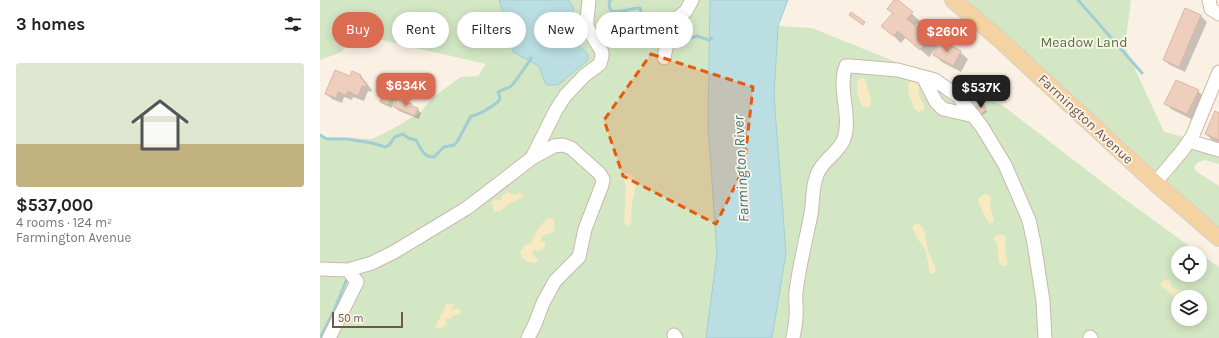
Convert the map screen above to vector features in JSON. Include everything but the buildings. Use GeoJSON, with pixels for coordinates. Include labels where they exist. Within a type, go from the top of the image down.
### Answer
{"type":"FeatureCollection","features":[{"type":"Feature","properties":{"kind":"main road","name":"Farmington Avenue"},"geometry":{"type":"LineString","coordinates":[[953,0],[998,38],[1155,183],[1219,238]]}},
{"type":"Feature","properties":{"kind":"street"},"geometry":{"type":"LineString","coordinates":[[532,158],[556,110],[565,96],[585,75],[600,64],[602,52],[587,27],[589,0]]}},
{"type":"Feature","properties":{"kind":"street"},"geometry":{"type":"LineString","coordinates":[[664,58],[671,23],[686,11],[692,0]]}},
{"type":"Feature","properties":{"kind":"street"},"geometry":{"type":"LineString","coordinates":[[1209,0],[1212,9],[1219,14]]}},
{"type":"Feature","properties":{"kind":"street"},"geometry":{"type":"LineString","coordinates":[[793,338],[800,266],[810,220],[816,178],[822,165],[844,140],[847,120],[844,82],[844,71],[846,66],[898,70],[935,80],[959,97],[974,116],[1005,165],[1029,220],[1043,301],[1045,338]]}},
{"type":"Feature","properties":{"kind":"street"},"geometry":{"type":"LineString","coordinates":[[1155,183],[1189,141],[1197,127],[1219,72]]}},
{"type":"Feature","properties":{"kind":"street"},"geometry":{"type":"LineString","coordinates":[[923,77],[936,102],[943,109],[974,116]]}},
{"type":"Feature","properties":{"kind":"street"},"geometry":{"type":"LineString","coordinates":[[1189,141],[1219,150]]}},
{"type":"Feature","properties":{"kind":"street"},"geometry":{"type":"LineString","coordinates":[[320,269],[348,270],[366,265],[394,252],[467,208],[532,158],[554,146],[563,145],[571,148],[599,173],[603,179],[585,229],[582,255],[551,280],[535,324],[528,338]]}},
{"type":"Feature","properties":{"kind":"street"},"geometry":{"type":"LineString","coordinates":[[329,338],[366,265]]}},
{"type":"Feature","properties":{"kind":"street"},"geometry":{"type":"LineString","coordinates":[[348,270],[357,282]]}},
{"type":"Feature","properties":{"kind":"highlighted area"},"geometry":{"type":"Polygon","coordinates":[[[651,54],[753,87],[744,168],[716,224],[623,176],[604,120],[651,54]]]}},
{"type":"Feature","properties":{"kind":"green space"},"geometry":{"type":"Polygon","coordinates":[[[320,0],[710,0],[708,125],[717,254],[706,338],[320,338],[320,137],[372,139],[421,112],[440,92],[461,77],[478,76],[486,64],[416,48],[449,48],[449,12],[392,12],[392,42],[384,41],[384,12],[332,12],[332,48],[344,48],[342,52],[320,60],[320,0]]]}},
{"type":"Feature","properties":{"kind":"green space","name":"Meadow Land"},"geometry":{"type":"Polygon","coordinates":[[[953,0],[1131,0],[1125,47],[1164,132],[1219,146],[1219,164],[1205,160],[1198,162],[1194,167],[1197,172],[1219,186],[1219,238],[953,0]]]}},
{"type":"Feature","properties":{"kind":"green space"},"geometry":{"type":"Polygon","coordinates":[[[778,26],[812,28],[1002,105],[1119,195],[1189,246],[1171,246],[1171,282],[1207,282],[1207,259],[1219,267],[1219,338],[772,338],[786,253],[774,96],[778,26]]]}},
{"type":"Feature","properties":{"kind":"sand"},"geometry":{"type":"Polygon","coordinates":[[[859,79],[865,79],[870,96],[871,105],[869,107],[862,107],[858,93],[857,85],[859,79]]]}},
{"type":"Feature","properties":{"kind":"sand"},"geometry":{"type":"Polygon","coordinates":[[[913,79],[917,81],[919,87],[918,95],[924,104],[924,110],[919,112],[915,110],[908,89],[908,85],[913,79]]]}},
{"type":"Feature","properties":{"kind":"sand"},"geometry":{"type":"Polygon","coordinates":[[[629,173],[635,180],[635,188],[631,223],[627,226],[624,223],[626,188],[624,178],[625,175],[629,173]]]}},
{"type":"Feature","properties":{"kind":"sand"},"geometry":{"type":"Polygon","coordinates":[[[509,192],[514,195],[520,192],[523,197],[510,203],[501,211],[495,212],[492,202],[495,199],[500,201],[503,195],[509,192]]]}},
{"type":"Feature","properties":{"kind":"sand"},"geometry":{"type":"Polygon","coordinates":[[[985,194],[991,196],[990,207],[994,219],[990,224],[982,212],[978,201],[978,198],[985,194]]]}},
{"type":"Feature","properties":{"kind":"sand"},"geometry":{"type":"Polygon","coordinates":[[[550,218],[554,219],[554,231],[541,237],[541,241],[545,242],[545,246],[542,250],[533,251],[532,254],[538,260],[535,263],[523,259],[520,252],[525,245],[531,243],[541,225],[550,218]]]}},
{"type":"Feature","properties":{"kind":"sand"},"geometry":{"type":"Polygon","coordinates":[[[915,224],[919,224],[924,229],[928,250],[936,270],[934,274],[929,272],[924,247],[918,240],[912,228],[915,224]]]}},
{"type":"Feature","properties":{"kind":"sand"},"geometry":{"type":"Polygon","coordinates":[[[1001,234],[1005,235],[1006,237],[1005,247],[1008,265],[1004,266],[999,262],[997,243],[995,242],[994,238],[1001,234]]]}},
{"type":"Feature","properties":{"kind":"sand"},"geometry":{"type":"Polygon","coordinates":[[[1165,280],[1170,281],[1173,288],[1181,290],[1171,290],[1171,294],[1161,286],[1161,283],[1165,280]]]}},
{"type":"Feature","properties":{"kind":"sand"},"geometry":{"type":"Polygon","coordinates":[[[447,303],[453,304],[454,306],[451,309],[452,310],[459,308],[461,312],[458,315],[453,315],[450,319],[445,319],[447,323],[440,329],[436,327],[436,325],[447,303]]]}},
{"type":"Feature","properties":{"kind":"water"},"geometry":{"type":"Polygon","coordinates":[[[499,0],[568,0],[574,12],[534,12],[534,48],[582,48],[588,55],[587,61],[558,85],[548,85],[545,83],[539,66],[513,52],[512,48],[526,48],[526,12],[503,12],[499,0]]]}},
{"type":"Feature","properties":{"kind":"water","name":"Farmington River"},"geometry":{"type":"Polygon","coordinates":[[[710,0],[788,0],[778,26],[774,96],[786,253],[772,338],[706,338],[717,254],[708,125],[710,0]]]}},
{"type":"Feature","properties":{"kind":"waterway"},"geometry":{"type":"LineString","coordinates":[[610,0],[609,6],[611,11],[615,12]]}},
{"type":"Feature","properties":{"kind":"waterway"},"geometry":{"type":"LineString","coordinates":[[1078,0],[1142,73]]}},
{"type":"Feature","properties":{"kind":"waterway"},"geometry":{"type":"LineString","coordinates":[[619,12],[633,8],[640,8],[641,12]]}},
{"type":"Feature","properties":{"kind":"waterway"},"geometry":{"type":"LineString","coordinates":[[693,37],[697,36],[709,40],[712,38]]}},
{"type":"Feature","properties":{"kind":"waterway"},"geometry":{"type":"LineString","coordinates":[[320,135],[327,139],[347,139],[372,143],[385,147],[389,145],[395,137],[403,134],[408,138],[416,140],[425,154],[434,157],[444,147],[454,145],[457,142],[471,116],[481,113],[499,101],[500,98],[498,92],[512,85],[531,58]]}},
{"type":"Feature","properties":{"kind":"waterway"},"geometry":{"type":"LineString","coordinates":[[320,338],[333,313],[346,281]]}}]}
